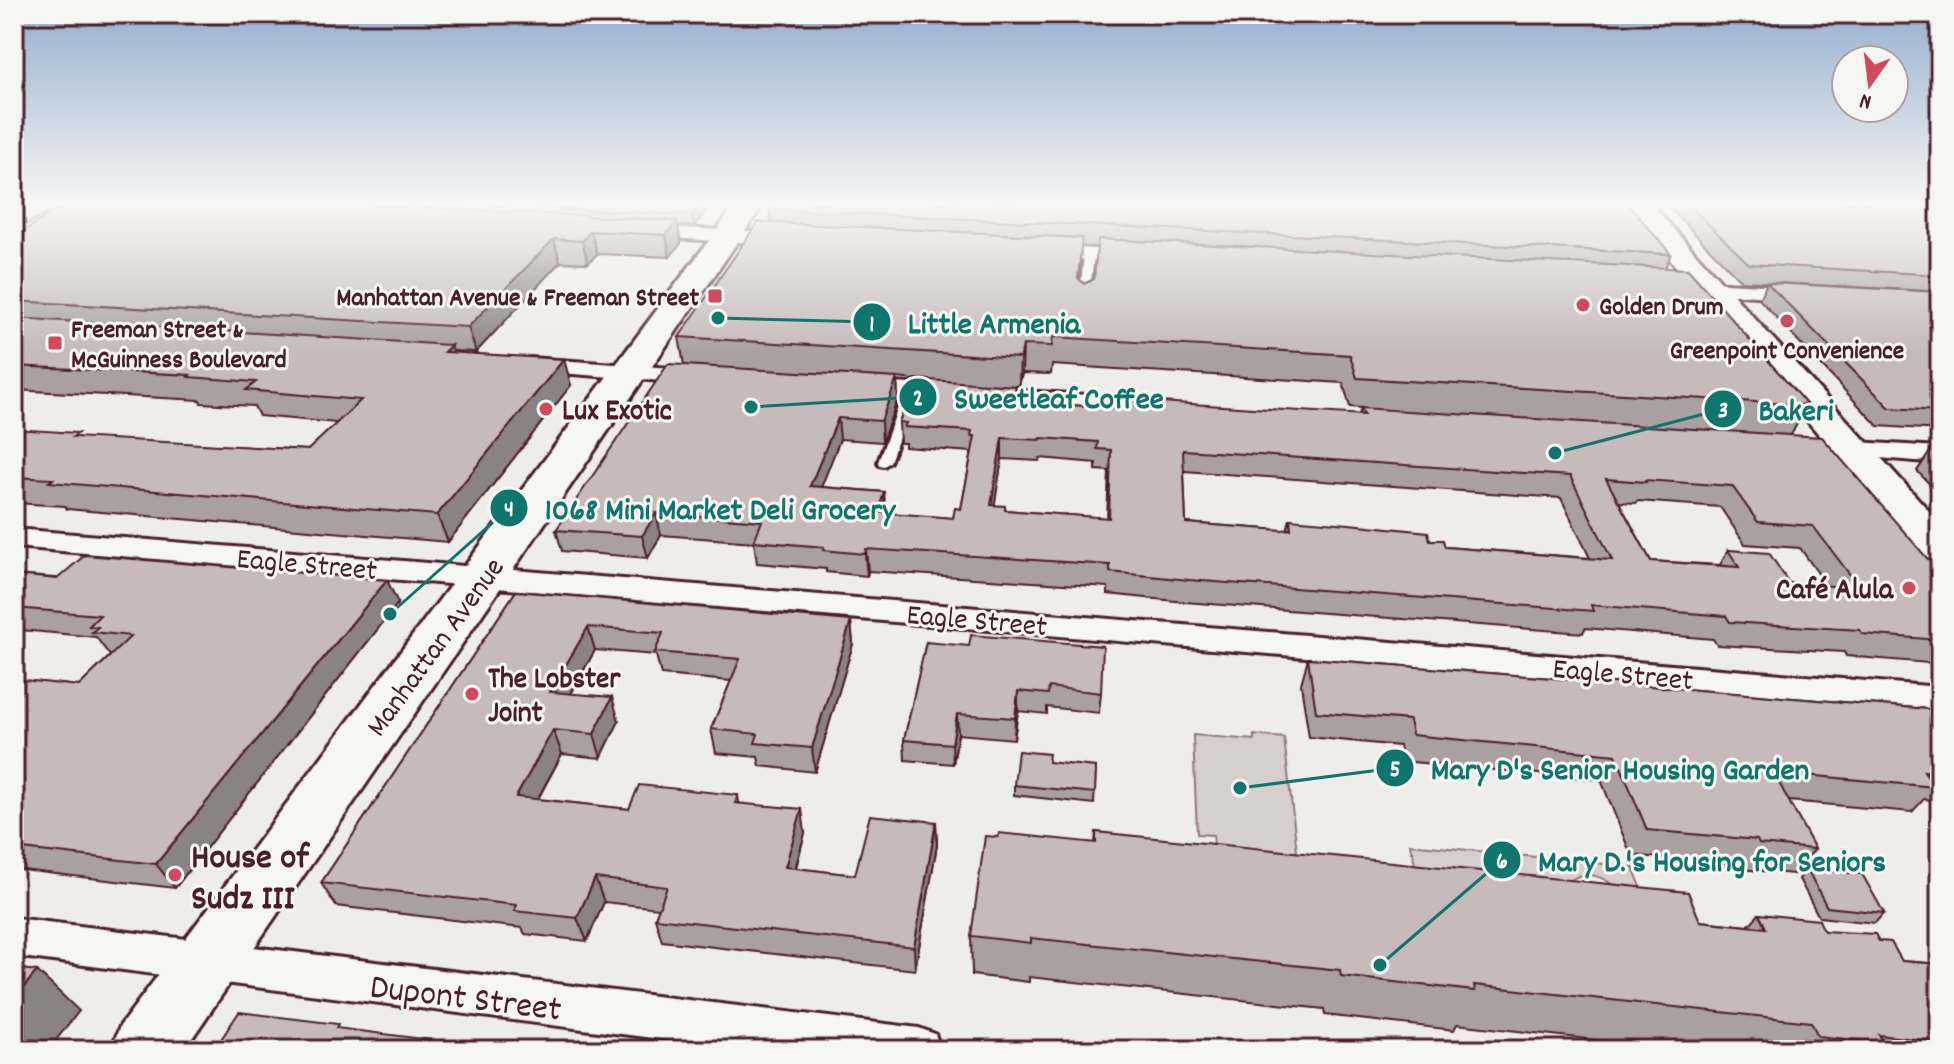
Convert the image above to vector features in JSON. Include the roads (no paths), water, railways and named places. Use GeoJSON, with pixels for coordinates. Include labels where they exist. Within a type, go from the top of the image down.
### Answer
{"type":"FeatureCollection","features":[{"type":"Feature","properties":{"kind":"street","name":"Manhattan Avenue"},"geometry":{"type":"LineString","coordinates":[[144,1050],[716,253]]}},
{"type":"Feature","properties":{"kind":"street"},"geometry":{"type":"LineString","coordinates":[[1040,253],[1153,258]]}},
{"type":"Feature","properties":{"kind":"street"},"geometry":{"type":"LineString","coordinates":[[1678,253],[1940,549]]}},
{"type":"Feature","properties":{"kind":"street"},"geometry":{"type":"LineString","coordinates":[[1661,286],[1818,294]]}},
{"type":"Feature","properties":{"kind":"street"},"geometry":{"type":"LineString","coordinates":[[513,364],[731,379]]}},
{"type":"Feature","properties":{"kind":"street"},"geometry":{"type":"LineString","coordinates":[[836,386],[1181,408]]}},
{"type":"Feature","properties":{"kind":"street"},"geometry":{"type":"LineString","coordinates":[[1811,448],[1940,455]]}},
{"type":"Feature","properties":{"kind":"street","name":"Eagle Street"},"geometry":{"type":"LineString","coordinates":[[14,538],[1940,699]]}},
{"type":"Feature","properties":{"kind":"street","name":"Dupont Street"},"geometry":{"type":"LineString","coordinates":[[14,937],[919,1050]]}},
{"type":"Feature","properties":{"kind":"lane"},"geometry":{"type":"LineString","coordinates":[[1084,305],[1089,255]]}},
{"type":"Feature","properties":{"kind":"lane"},"geometry":{"type":"LineString","coordinates":[[884,462],[910,391]]}},
{"type":"Feature","properties":{"kind":"place","name":"Manhattan Avenue & Freeman Street"},"geometry":{"type":"Point","coordinates":[715,296]}},
{"type":"Feature","properties":{"kind":"place","name":"Golden Drum"},"geometry":{"type":"Point","coordinates":[1583,305]}},
{"type":"Feature","properties":{"kind":"place","name":"Little Armenia"},"geometry":{"type":"Point","coordinates":[718,318]}},
{"type":"Feature","properties":{"kind":"place","name":"Greenpoint Convenience"},"geometry":{"type":"Point","coordinates":[1787,321]}},
{"type":"Feature","properties":{"kind":"place","name":"Freeman Street & McGuinness Boulevard"},"geometry":{"type":"Point","coordinates":[55,343]}},
{"type":"Feature","properties":{"kind":"place","name":"Sweetleaf Coffee"},"geometry":{"type":"Point","coordinates":[751,407]}},
{"type":"Feature","properties":{"kind":"place","name":"Lux Exotic"},"geometry":{"type":"Point","coordinates":[546,409]}},
{"type":"Feature","properties":{"kind":"place","name":"Bakeri"},"geometry":{"type":"Point","coordinates":[1555,453]}},
{"type":"Feature","properties":{"kind":"place","name":"Café Alula"},"geometry":{"type":"Point","coordinates":[1909,588]}},
{"type":"Feature","properties":{"kind":"place","name":"1068 Mini Market Deli Grocery"},"geometry":{"type":"Point","coordinates":[390,614]}},
{"type":"Feature","properties":{"kind":"place","name":"The Lobster Joint"},"geometry":{"type":"Point","coordinates":[472,694]}},
{"type":"Feature","properties":{"kind":"place","name":"Mary D's Senior Housing Garden"},"geometry":{"type":"Point","coordinates":[1240,788]}},
{"type":"Feature","properties":{"kind":"place","name":"House of Sudz III"},"geometry":{"type":"Point","coordinates":[175,875]}},
{"type":"Feature","properties":{"kind":"place","name":"Mary D.'s Housing for Seniors"},"geometry":{"type":"Point","coordinates":[1380,965]}}]}
